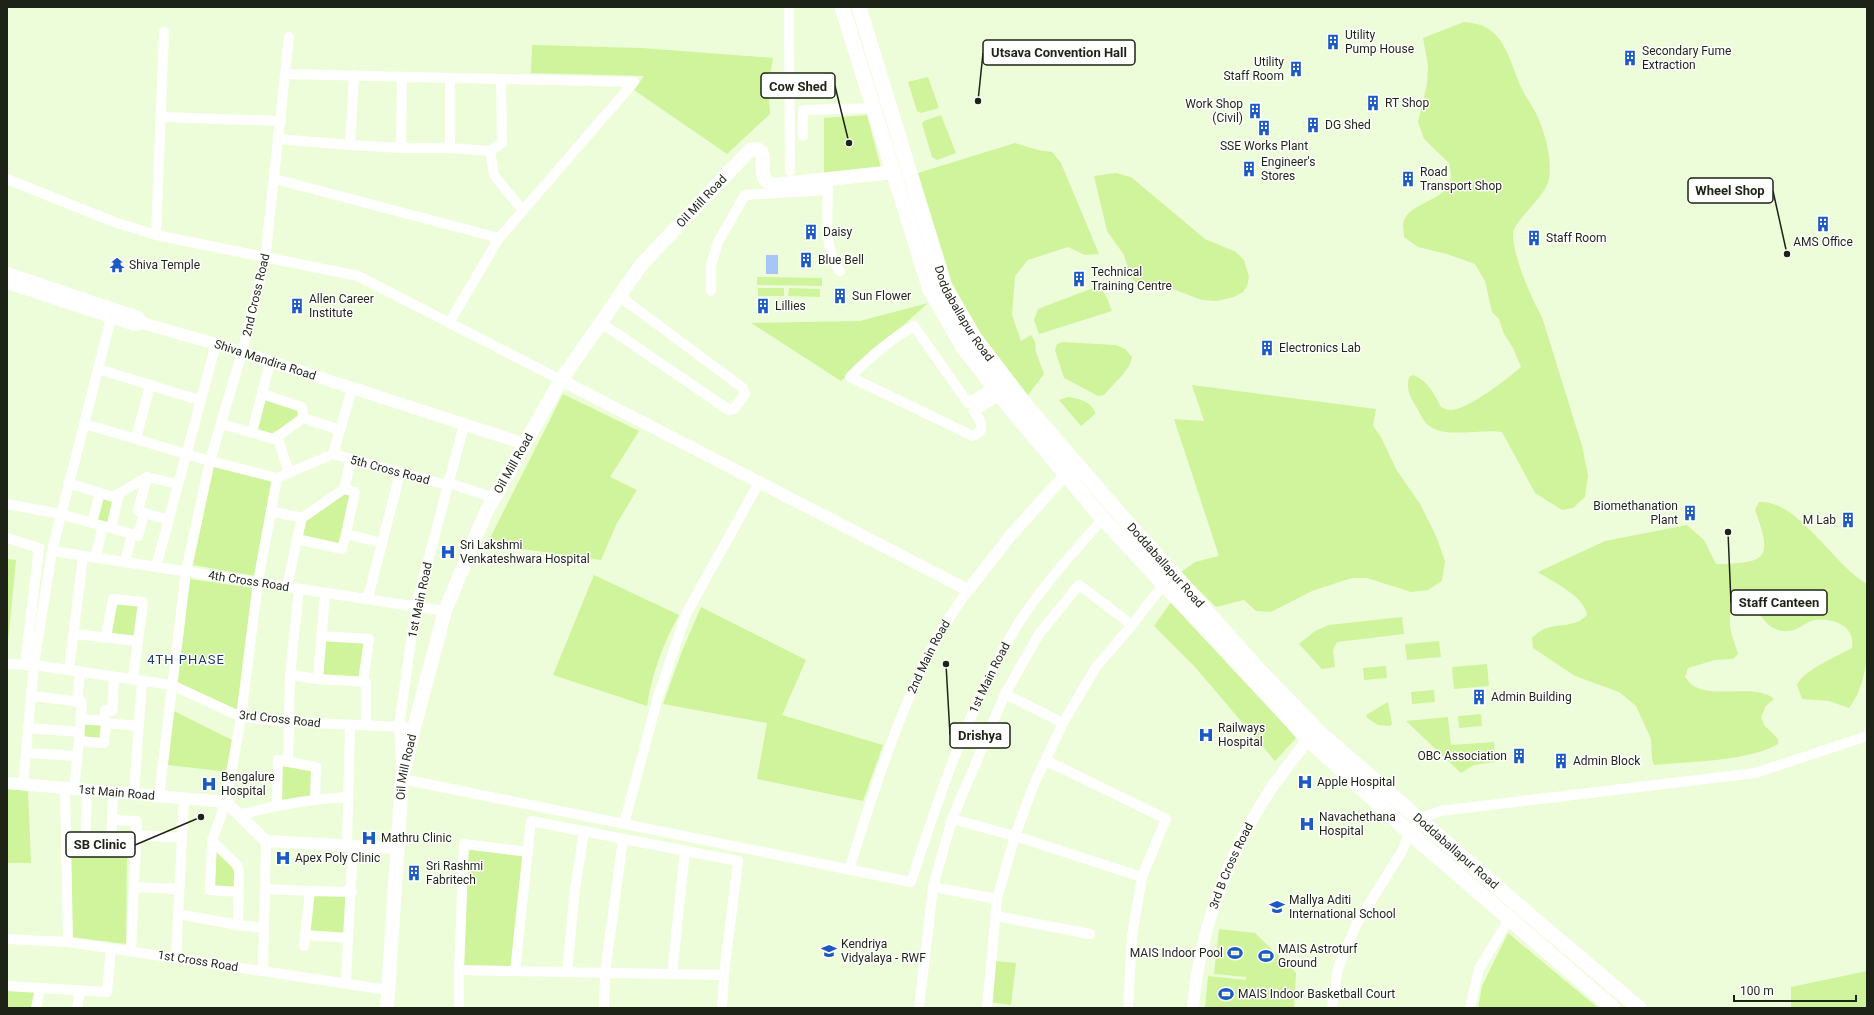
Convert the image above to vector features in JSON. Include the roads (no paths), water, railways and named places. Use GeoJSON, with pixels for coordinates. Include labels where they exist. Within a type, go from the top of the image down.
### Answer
{"type":"FeatureCollection","features":[{"type":"Feature","properties":{"kind":"main road","name":"Doddaballapur Road"},"geometry":{"type":"LineString","coordinates":[[842,7],[930,290],[963,346],[997,391],[1021,410],[1118,512],[1259,670],[1322,734],[1639,1008]]}},
{"type":"Feature","properties":{"kind":"main road","name":"Doddaballapur Road"},"geometry":{"type":"LineString","coordinates":[[858,7],[945,288],[976,340],[1065,475],[1102,519],[1118,534],[1163,585],[1308,739],[1410,833],[1613,1008]]}},
{"type":"Feature","properties":{"kind":"main road","name":"Oil Mill Road"},"geometry":{"type":"LineString","coordinates":[[387,1008],[402,779],[414,728],[446,611],[486,512],[561,380],[641,265],[750,150],[755,148],[761,152],[764,177],[772,189]]}},
{"type":"Feature","properties":{"kind":"main road"},"geometry":{"type":"LineString","coordinates":[[772,189],[828,184],[894,172]]}},
{"type":"Feature","properties":{"kind":"street"},"geometry":{"type":"LineString","coordinates":[[789,7],[790,171]]}},
{"type":"Feature","properties":{"kind":"street"},"geometry":{"type":"LineString","coordinates":[[156,236],[164,32]]}},
{"type":"Feature","properties":{"kind":"street","name":"2nd Cross Road"},"geometry":{"type":"LineString","coordinates":[[159,796],[186,571],[210,461],[242,352],[265,258],[275,179],[289,37]]}},
{"type":"Feature","properties":{"kind":"street"},"geometry":{"type":"LineString","coordinates":[[286,74],[634,82],[499,238],[448,323]]}},
{"type":"Feature","properties":{"kind":"street"},"geometry":{"type":"LineString","coordinates":[[350,145],[354,76]]}},
{"type":"Feature","properties":{"kind":"street"},"geometry":{"type":"LineString","coordinates":[[401,148],[402,77]]}},
{"type":"Feature","properties":{"kind":"street"},"geometry":{"type":"LineString","coordinates":[[450,78],[450,148]]}},
{"type":"Feature","properties":{"kind":"street"},"geometry":{"type":"LineString","coordinates":[[279,139],[350,145],[401,148],[450,148],[490,152],[502,143],[501,79]]}},
{"type":"Feature","properties":{"kind":"street"},"geometry":{"type":"LineString","coordinates":[[803,136],[803,110],[874,108]]}},
{"type":"Feature","properties":{"kind":"street"},"geometry":{"type":"LineString","coordinates":[[161,117],[281,121]]}},
{"type":"Feature","properties":{"kind":"street"},"geometry":{"type":"LineString","coordinates":[[490,152],[494,175],[523,210]]}},
{"type":"Feature","properties":{"kind":"street"},"geometry":{"type":"LineString","coordinates":[[7,179],[114,222],[156,236],[358,276],[760,481],[968,590]]}},
{"type":"Feature","properties":{"kind":"street"},"geometry":{"type":"LineString","coordinates":[[275,179],[499,238]]}},
{"type":"Feature","properties":{"kind":"street"},"geometry":{"type":"LineString","coordinates":[[828,184],[828,235],[834,264],[840,271]]}},
{"type":"Feature","properties":{"kind":"street"},"geometry":{"type":"LineString","coordinates":[[711,291],[711,265],[718,242],[745,195],[772,189]]}},
{"type":"Feature","properties":{"kind":"street"},"geometry":{"type":"LineString","coordinates":[[8,279],[111,318],[135,325],[142,323]]}},
{"type":"Feature","properties":{"kind":"street","name":"Shiva Mandira Road"},"geometry":{"type":"LineString","coordinates":[[8,279],[138,317],[142,323],[242,352],[525,444]]}},
{"type":"Feature","properties":{"kind":"street"},"geometry":{"type":"LineString","coordinates":[[600,322],[729,410],[734,409],[745,394],[743,388],[619,296]]}},
{"type":"Feature","properties":{"kind":"street"},"geometry":{"type":"LineString","coordinates":[[30,665],[60,514],[85,424],[111,318]]}},
{"type":"Feature","properties":{"kind":"street"},"geometry":{"type":"LineString","coordinates":[[914,326],[971,407],[982,423],[980,432],[973,436],[850,377],[870,357],[903,332],[914,326]]}},
{"type":"Feature","properties":{"kind":"street"},"geometry":{"type":"LineString","coordinates":[[156,567],[199,400],[216,344]]}},
{"type":"Feature","properties":{"kind":"street"},"geometry":{"type":"LineString","coordinates":[[252,433],[270,362]]}},
{"type":"Feature","properties":{"kind":"street"},"geometry":{"type":"LineString","coordinates":[[98,369],[199,400]]}},
{"type":"Feature","properties":{"kind":"street"},"geometry":{"type":"LineString","coordinates":[[136,439],[150,385]]}},
{"type":"Feature","properties":{"kind":"street"},"geometry":{"type":"LineString","coordinates":[[85,424],[210,461],[277,478],[332,454],[352,389]]}},
{"type":"Feature","properties":{"kind":"street"},"geometry":{"type":"LineString","coordinates":[[971,407],[997,391]]}},
{"type":"Feature","properties":{"kind":"street"},"geometry":{"type":"LineString","coordinates":[[262,394],[302,407],[303,418]]}},
{"type":"Feature","properties":{"kind":"street"},"geometry":{"type":"LineString","coordinates":[[221,424],[274,439],[303,418]]}},
{"type":"Feature","properties":{"kind":"street"},"geometry":{"type":"LineString","coordinates":[[303,418],[340,430]]}},
{"type":"Feature","properties":{"kind":"street","name":"1st Main Road"},"geometry":{"type":"LineString","coordinates":[[402,779],[399,726],[416,606],[464,425]]}},
{"type":"Feature","properties":{"kind":"street"},"geometry":{"type":"LineString","coordinates":[[277,436],[288,473]]}},
{"type":"Feature","properties":{"kind":"street","name":"5th Cross Road"},"geometry":{"type":"LineString","coordinates":[[332,454],[400,473],[448,484],[495,498]]}},
{"type":"Feature","properties":{"kind":"street"},"geometry":{"type":"LineString","coordinates":[[287,587],[302,518],[344,489],[351,460]]}},
{"type":"Feature","properties":{"kind":"street"},"geometry":{"type":"LineString","coordinates":[[368,598],[400,473]]}},
{"type":"Feature","properties":{"kind":"street","name":"2nd Main Road"},"geometry":{"type":"LineString","coordinates":[[849,870],[873,795],[909,696],[936,640],[968,590],[1012,535],[1065,475]]}},
{"type":"Feature","properties":{"kind":"street"},"geometry":{"type":"LineString","coordinates":[[68,484],[113,497],[147,477],[177,484]]}},
{"type":"Feature","properties":{"kind":"street"},"geometry":{"type":"LineString","coordinates":[[147,477],[138,511],[168,520]]}},
{"type":"Feature","properties":{"kind":"street"},"geometry":{"type":"LineString","coordinates":[[238,892],[210,890],[212,841],[226,802],[241,717],[258,582],[277,478]]}},
{"type":"Feature","properties":{"kind":"street"},"geometry":{"type":"LineString","coordinates":[[624,824],[658,697],[686,614],[760,481]]}},
{"type":"Feature","properties":{"kind":"street"},"geometry":{"type":"LineString","coordinates":[[297,539],[342,549],[355,492],[344,489]]}},
{"type":"Feature","properties":{"kind":"street"},"geometry":{"type":"LineString","coordinates":[[92,523],[100,493]]}},
{"type":"Feature","properties":{"kind":"street"},"geometry":{"type":"LineString","coordinates":[[96,558],[119,494]]}},
{"type":"Feature","properties":{"kind":"street"},"geometry":{"type":"LineString","coordinates":[[7,504],[60,514],[138,536],[144,513]]}},
{"type":"Feature","properties":{"kind":"street"},"geometry":{"type":"LineString","coordinates":[[271,511],[302,518]]}},
{"type":"Feature","properties":{"kind":"street","name":"1st Main Road"},"geometry":{"type":"LineString","coordinates":[[849,870],[911,882],[937,802],[966,726],[995,666],[1021,619],[1061,565],[1102,519]]}},
{"type":"Feature","properties":{"kind":"street"},"geometry":{"type":"LineString","coordinates":[[125,562],[132,534]]}},
{"type":"Feature","properties":{"kind":"street"},"geometry":{"type":"LineString","coordinates":[[346,534],[382,543]]}},
{"type":"Feature","properties":{"kind":"street"},"geometry":{"type":"LineString","coordinates":[[7,538],[39,548],[30,665],[32,696],[23,785]]}},
{"type":"Feature","properties":{"kind":"street","name":"4th Cross Road"},"geometry":{"type":"LineString","coordinates":[[52,551],[446,611]]}},
{"type":"Feature","properties":{"kind":"street"},"geometry":{"type":"LineString","coordinates":[[77,702],[74,671],[74,634],[82,556]]}},
{"type":"Feature","properties":{"kind":"street"},"geometry":{"type":"LineString","coordinates":[[919,1008],[933,886],[952,819],[1005,694],[1039,634],[1079,585],[1132,625]]}},
{"type":"Feature","properties":{"kind":"street"},"geometry":{"type":"LineString","coordinates":[[987,1008],[997,899],[1015,836],[1034,784],[1063,723],[1096,667],[1132,625],[1163,585]]}},
{"type":"Feature","properties":{"kind":"street"},"geometry":{"type":"LineString","coordinates":[[288,762],[290,675],[300,589]]}},
{"type":"Feature","properties":{"kind":"street"},"geometry":{"type":"LineString","coordinates":[[318,679],[325,593]]}},
{"type":"Feature","properties":{"kind":"street"},"geometry":{"type":"LineString","coordinates":[[106,637],[113,599],[143,602],[138,640],[138,726],[134,794]]}},
{"type":"Feature","properties":{"kind":"street"},"geometry":{"type":"LineString","coordinates":[[74,634],[138,640]]}},
{"type":"Feature","properties":{"kind":"street"},"geometry":{"type":"LineString","coordinates":[[321,636],[369,638],[363,682]]}},
{"type":"Feature","properties":{"kind":"street","name":"3rd Cross Road"},"geometry":{"type":"LineString","coordinates":[[7,664],[30,665],[172,685],[241,717],[288,722],[399,726],[414,728]]}},
{"type":"Feature","properties":{"kind":"street"},"geometry":{"type":"LineString","coordinates":[[290,675],[318,679],[366,682],[366,725]]}},
{"type":"Feature","properties":{"kind":"street"},"geometry":{"type":"LineString","coordinates":[[28,728],[79,736],[104,743],[105,710],[112,711],[114,677]]}},
{"type":"Feature","properties":{"kind":"street"},"geometry":{"type":"LineString","coordinates":[[1005,694],[1063,723]]}},
{"type":"Feature","properties":{"kind":"street"},"geometry":{"type":"LineString","coordinates":[[32,696],[82,702],[77,756],[70,789],[68,942]]}},
{"type":"Feature","properties":{"kind":"street"},"geometry":{"type":"LineString","coordinates":[[80,719],[138,726]]}},
{"type":"Feature","properties":{"kind":"street"},"geometry":{"type":"LineString","coordinates":[[346,983],[352,892],[348,797],[350,725]]}},
{"type":"Feature","properties":{"kind":"street"},"geometry":{"type":"LineString","coordinates":[[1332,1008],[1338,968],[1356,925],[1402,851],[1410,833],[1419,819],[1440,811],[1755,773],[1867,736]]}},
{"type":"Feature","properties":{"kind":"street","name":"3rd B Cross Road"},"geometry":{"type":"LineString","coordinates":[[1193,1008],[1195,977],[1217,892],[1246,832],[1271,790],[1308,739]]}},
{"type":"Feature","properties":{"kind":"street"},"geometry":{"type":"LineString","coordinates":[[26,753],[77,756]]}},
{"type":"Feature","properties":{"kind":"street"},"geometry":{"type":"LineString","coordinates":[[277,805],[278,760],[316,767],[315,799]]}},
{"type":"Feature","properties":{"kind":"street"},"geometry":{"type":"LineString","coordinates":[[1046,761],[1166,819],[1142,877],[1132,936],[1128,1008]]}},
{"type":"Feature","properties":{"kind":"street"},"geometry":{"type":"LineString","coordinates":[[402,779],[849,870]]}},
{"type":"Feature","properties":{"kind":"street","name":"1st Main Road"},"geometry":{"type":"LineString","coordinates":[[7,783],[226,802]]}},
{"type":"Feature","properties":{"kind":"street"},"geometry":{"type":"LineString","coordinates":[[85,851],[87,790]]}},
{"type":"Feature","properties":{"kind":"street"},"geometry":{"type":"LineString","coordinates":[[113,792],[111,849],[135,850]]}},
{"type":"Feature","properties":{"kind":"street"},"geometry":{"type":"LineString","coordinates":[[240,815],[277,805],[315,799],[348,797]]}},
{"type":"Feature","properties":{"kind":"street"},"geometry":{"type":"LineString","coordinates":[[176,958],[184,798]]}},
{"type":"Feature","properties":{"kind":"street"},"geometry":{"type":"LineString","coordinates":[[226,802],[266,841],[397,848]]}},
{"type":"Feature","properties":{"kind":"street"},"geometry":{"type":"LineString","coordinates":[[952,819],[1015,836],[1142,877]]}},
{"type":"Feature","properties":{"kind":"street"},"geometry":{"type":"LineString","coordinates":[[112,820],[137,821],[131,951]]}},
{"type":"Feature","properties":{"kind":"street"},"geometry":{"type":"LineString","coordinates":[[515,971],[531,821],[738,862],[724,975],[722,1008]]}},
{"type":"Feature","properties":{"kind":"street"},"geometry":{"type":"LineString","coordinates":[[567,972],[575,889],[584,831]]}},
{"type":"Feature","properties":{"kind":"street"},"geometry":{"type":"LineString","coordinates":[[136,835],[182,838]]}},
{"type":"Feature","properties":{"kind":"street"},"geometry":{"type":"LineString","coordinates":[[604,1008],[605,973],[622,839]]}},
{"type":"Feature","properties":{"kind":"street"},"geometry":{"type":"LineString","coordinates":[[212,841],[237,865],[239,871],[238,924]]}},
{"type":"Feature","properties":{"kind":"street"},"geometry":{"type":"LineString","coordinates":[[263,971],[266,841]]}},
{"type":"Feature","properties":{"kind":"street"},"geometry":{"type":"LineString","coordinates":[[459,1008],[458,970],[464,844],[528,852]]}},
{"type":"Feature","properties":{"kind":"street"},"geometry":{"type":"LineString","coordinates":[[672,974],[685,851]]}},
{"type":"Feature","properties":{"kind":"street"},"geometry":{"type":"LineString","coordinates":[[933,886],[997,899]]}},
{"type":"Feature","properties":{"kind":"street"},"geometry":{"type":"LineString","coordinates":[[134,887],[179,889]]}},
{"type":"Feature","properties":{"kind":"street"},"geometry":{"type":"LineString","coordinates":[[265,889],[352,892]]}},
{"type":"Feature","properties":{"kind":"street"},"geometry":{"type":"LineString","coordinates":[[304,946],[310,891]]}},
{"type":"Feature","properties":{"kind":"street"},"geometry":{"type":"LineString","coordinates":[[178,914],[264,928]]}},
{"type":"Feature","properties":{"kind":"street"},"geometry":{"type":"LineString","coordinates":[[996,916],[1090,934]]}},
{"type":"Feature","properties":{"kind":"street"},"geometry":{"type":"LineString","coordinates":[[1470,1008],[1479,969],[1509,919]]}},
{"type":"Feature","properties":{"kind":"street"},"geometry":{"type":"LineString","coordinates":[[305,935],[348,938]]}},
{"type":"Feature","properties":{"kind":"street","name":"1st Cross Road"},"geometry":{"type":"LineString","coordinates":[[7,939],[68,942],[388,990]]}},
{"type":"Feature","properties":{"kind":"street"},"geometry":{"type":"LineString","coordinates":[[7,986],[107,992],[110,948]]}},
{"type":"Feature","properties":{"kind":"street"},"geometry":{"type":"LineString","coordinates":[[458,970],[724,975]]}},
{"type":"Feature","properties":{"kind":"street"},"geometry":{"type":"LineString","coordinates":[[36,1008],[40,988]]}},
{"type":"Feature","properties":{"kind":"street"},"geometry":{"type":"LineString","coordinates":[[78,1008],[80,990]]}},
{"type":"Feature","properties":{"kind":"water"},"geometry":{"type":"Polygon","coordinates":[[[766,255],[778,255],[778,274],[766,274],[766,255]]]}},
{"type":"Feature","properties":{"kind":"place","name":"Utility Pump House"},"geometry":{"type":"Point","coordinates":[1333,42]}},
{"type":"Feature","properties":{"kind":"place","name":"Secondary Fume Extraction"},"geometry":{"type":"Point","coordinates":[1630,58]}},
{"type":"Feature","properties":{"kind":"place","name":"Utility Staff Room"},"geometry":{"type":"Point","coordinates":[1296,69]}},
{"type":"Feature","properties":{"kind":"place","name":"Utsava Convention Hall"},"geometry":{"type":"Point","coordinates":[978,101]}},
{"type":"Feature","properties":{"kind":"place","name":"RT Shop"},"geometry":{"type":"Point","coordinates":[1373,103]}},
{"type":"Feature","properties":{"kind":"place","name":"Work Shop (Civil)"},"geometry":{"type":"Point","coordinates":[1255,111]}},
{"type":"Feature","properties":{"kind":"place","name":"DG Shed"},"geometry":{"type":"Point","coordinates":[1313,125]}},
{"type":"Feature","properties":{"kind":"place","name":"SSE Works Plant"},"geometry":{"type":"Point","coordinates":[1264,128]}},
{"type":"Feature","properties":{"kind":"place","name":"Cow Shed"},"geometry":{"type":"Point","coordinates":[849,143]}},
{"type":"Feature","properties":{"kind":"place","name":"Engineer's Stores"},"geometry":{"type":"Point","coordinates":[1249,169]}},
{"type":"Feature","properties":{"kind":"place","name":"Road Transport Shop"},"geometry":{"type":"Point","coordinates":[1408,179]}},
{"type":"Feature","properties":{"kind":"place","name":"AMS Office"},"geometry":{"type":"Point","coordinates":[1823,224]}},
{"type":"Feature","properties":{"kind":"place","name":"Daisy"},"geometry":{"type":"Point","coordinates":[811,232]}},
{"type":"Feature","properties":{"kind":"place","name":"Staff Room"},"geometry":{"type":"Point","coordinates":[1534,238]}},
{"type":"Feature","properties":{"kind":"place","name":"Wheel Shop"},"geometry":{"type":"Point","coordinates":[1787,254]}},
{"type":"Feature","properties":{"kind":"place","name":"Blue Bell"},"geometry":{"type":"Point","coordinates":[806,260]}},
{"type":"Feature","properties":{"kind":"place","name":"Shiva Temple"},"geometry":{"type":"Point","coordinates":[117,265]}},
{"type":"Feature","properties":{"kind":"place","name":"Technical Training Centre"},"geometry":{"type":"Point","coordinates":[1079,279]}},
{"type":"Feature","properties":{"kind":"place","name":"Sun Flower"},"geometry":{"type":"Point","coordinates":[840,296]}},
{"type":"Feature","properties":{"kind":"place","name":"Allen Career Institute"},"geometry":{"type":"Point","coordinates":[297,306]}},
{"type":"Feature","properties":{"kind":"place","name":"Lillies"},"geometry":{"type":"Point","coordinates":[763,306]}},
{"type":"Feature","properties":{"kind":"place","name":"Electronics Lab"},"geometry":{"type":"Point","coordinates":[1267,348]}},
{"type":"Feature","properties":{"kind":"place","name":"Biomethanation Plant"},"geometry":{"type":"Point","coordinates":[1690,513]}},
{"type":"Feature","properties":{"kind":"place","name":"M Lab"},"geometry":{"type":"Point","coordinates":[1848,520]}},
{"type":"Feature","properties":{"kind":"place","name":"Staff Canteen"},"geometry":{"type":"Point","coordinates":[1728,532]}},
{"type":"Feature","properties":{"kind":"place","name":"Sri Lakshmi Venkateshwara Hospital"},"geometry":{"type":"Point","coordinates":[448,552]}},
{"type":"Feature","properties":{"kind":"place","name":"Drishya"},"geometry":{"type":"Point","coordinates":[946,664]}},
{"type":"Feature","properties":{"kind":"place","name":"Admin Building"},"geometry":{"type":"Point","coordinates":[1479,697]}},
{"type":"Feature","properties":{"kind":"place","name":"Railways Hospital"},"geometry":{"type":"Point","coordinates":[1206,735]}},
{"type":"Feature","properties":{"kind":"place","name":"OBC Association"},"geometry":{"type":"Point","coordinates":[1519,756]}},
{"type":"Feature","properties":{"kind":"place","name":"Admin Block"},"geometry":{"type":"Point","coordinates":[1561,761]}},
{"type":"Feature","properties":{"kind":"place","name":"Apple Hospital"},"geometry":{"type":"Point","coordinates":[1305,782]}},
{"type":"Feature","properties":{"kind":"place","name":"Bengalure Hospital"},"geometry":{"type":"Point","coordinates":[209,784]}},
{"type":"Feature","properties":{"kind":"place","name":"SB Clinic"},"geometry":{"type":"Point","coordinates":[201,817]}},
{"type":"Feature","properties":{"kind":"place","name":"Navachethana Hospital"},"geometry":{"type":"Point","coordinates":[1307,824]}},
{"type":"Feature","properties":{"kind":"place","name":"Mathru Clinic"},"geometry":{"type":"Point","coordinates":[369,838]}},
{"type":"Feature","properties":{"kind":"place","name":"Apex Poly Clinic"},"geometry":{"type":"Point","coordinates":[283,858]}},
{"type":"Feature","properties":{"kind":"place","name":"Sri Rashmi Fabritech"},"geometry":{"type":"Point","coordinates":[414,873]}},
{"type":"Feature","properties":{"kind":"place","name":"Mallya Aditi International School"},"geometry":{"type":"Point","coordinates":[1277,907]}},
{"type":"Feature","properties":{"kind":"place","name":"Kendriya Vidyalaya - RWF"},"geometry":{"type":"Point","coordinates":[829,951]}},
{"type":"Feature","properties":{"kind":"place","name":"MAIS Indoor Pool"},"geometry":{"type":"Point","coordinates":[1235,953]}},
{"type":"Feature","properties":{"kind":"place","name":"MAIS Astroturf Ground"},"geometry":{"type":"Point","coordinates":[1266,956]}},
{"type":"Feature","properties":{"kind":"place","name":"MAIS Indoor Basketball Court"},"geometry":{"type":"Point","coordinates":[1226,994]}},
{"type":"Feature","properties":{"kind":"district","name":"4TH PHASE"},"geometry":{"type":"Point","coordinates":[186,659]}}]}
